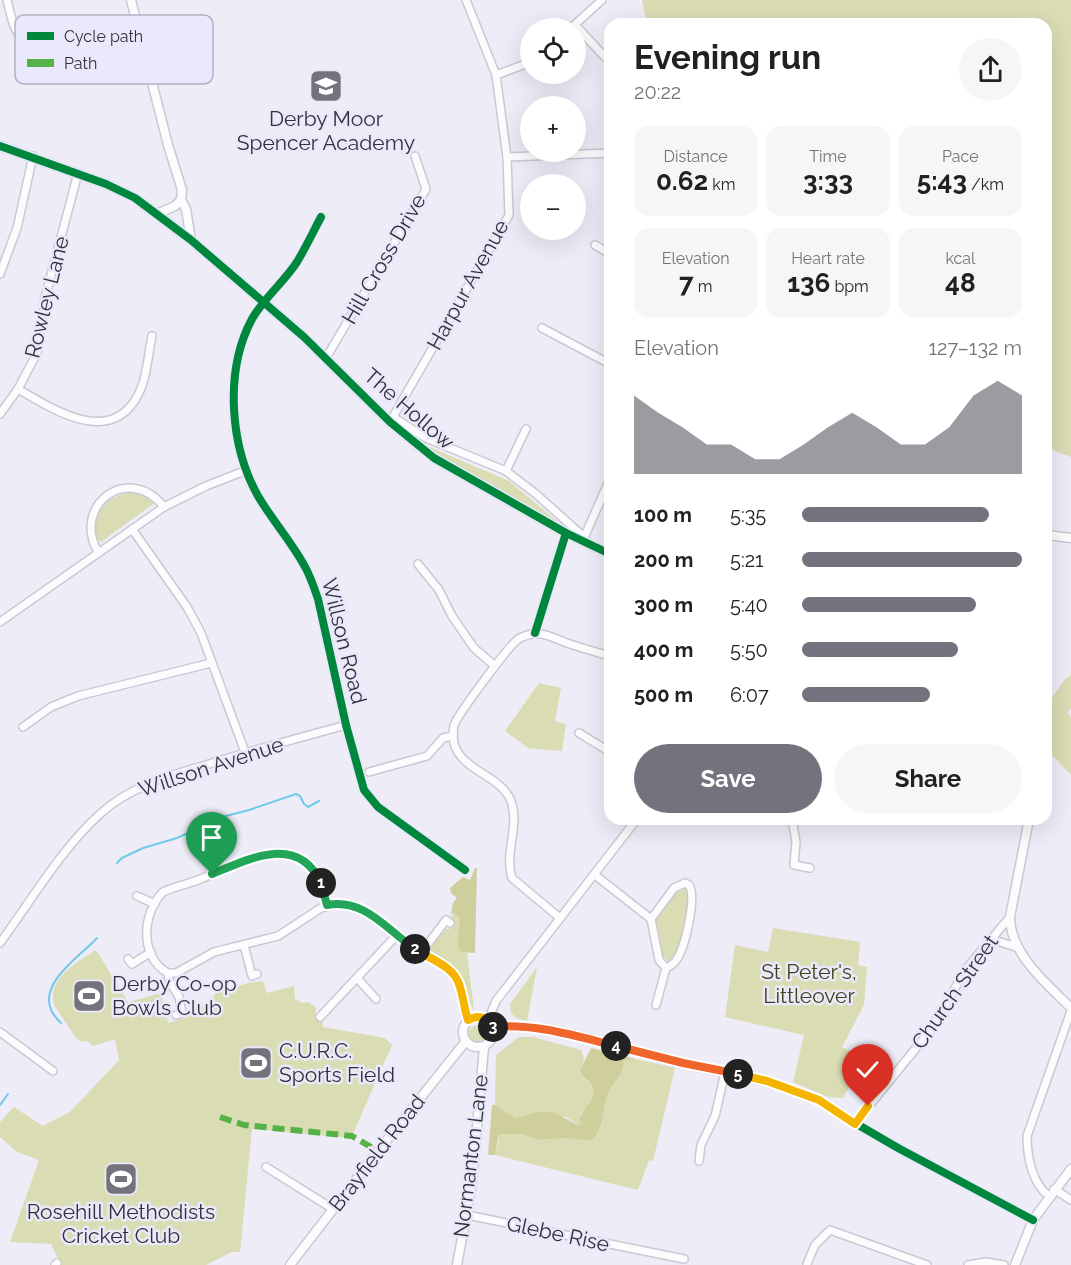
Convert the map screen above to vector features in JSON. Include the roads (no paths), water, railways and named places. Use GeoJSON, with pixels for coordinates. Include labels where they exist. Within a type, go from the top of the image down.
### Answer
{"type":"FeatureCollection","features":[{"type":"Feature","properties":{"kind":"street"},"geometry":{"type":"LineString","coordinates":[[7,0],[15,30]]}},
{"type":"Feature","properties":{"kind":"street"},"geometry":{"type":"LineString","coordinates":[[131,0],[135,15]]}},
{"type":"Feature","properties":{"kind":"street","name":"Harpur Avenue"},"geometry":{"type":"LineString","coordinates":[[392,419],[508,215],[507,157],[496,75],[466,0]]}},
{"type":"Feature","properties":{"kind":"street"},"geometry":{"type":"LineString","coordinates":[[583,18],[602,0]]}},
{"type":"Feature","properties":{"kind":"street"},"geometry":{"type":"LineString","coordinates":[[586,39],[604,56]]}},
{"type":"Feature","properties":{"kind":"street"},"geometry":{"type":"LineString","coordinates":[[496,75],[520,66]]}},
{"type":"Feature","properties":{"kind":"street"},"geometry":{"type":"LineString","coordinates":[[152,84],[182,190],[181,200],[186,209],[191,240]]}},
{"type":"Feature","properties":{"kind":"street","name":"The Hollow"},"geometry":{"type":"LineString","coordinates":[[0,146],[33,156],[116,188],[157,213],[264,303],[441,462],[604,551]]}},
{"type":"Feature","properties":{"kind":"street"},"geometry":{"type":"LineString","coordinates":[[507,157],[604,153]]}},
{"type":"Feature","properties":{"kind":"street"},"geometry":{"type":"LineString","coordinates":[[0,274],[17,228],[33,156]]}},
{"type":"Feature","properties":{"kind":"street","name":"Hill Cross Drive"},"geometry":{"type":"LineString","coordinates":[[326,358],[426,189],[415,156]]}},
{"type":"Feature","properties":{"kind":"street","name":"Rowley Lane"},"geometry":{"type":"LineString","coordinates":[[0,414],[18,389],[37,353],[45,298],[78,173]]}},
{"type":"Feature","properties":{"kind":"street"},"geometry":{"type":"LineString","coordinates":[[157,213],[175,206],[181,200]]}},
{"type":"Feature","properties":{"kind":"street","name":"Willson Road"},"geometry":{"type":"LineString","coordinates":[[321,217],[297,262],[252,320],[245,336],[237,366],[235,426],[237,441],[257,495],[300,558],[318,599],[361,784],[384,812],[465,870]]}},
{"type":"Feature","properties":{"kind":"street"},"geometry":{"type":"LineString","coordinates":[[595,245],[604,250]]}},
{"type":"Feature","properties":{"kind":"street"},"geometry":{"type":"LineString","coordinates":[[542,328],[604,361]]}},
{"type":"Feature","properties":{"kind":"street"},"geometry":{"type":"LineString","coordinates":[[18,389],[39,402],[80,419],[103,423],[113,421],[127,411],[139,394],[152,336]]}},
{"type":"Feature","properties":{"kind":"street"},"geometry":{"type":"LineString","coordinates":[[392,419],[426,438],[506,471],[536,494],[583,539],[604,492]]}},
{"type":"Feature","properties":{"kind":"street"},"geometry":{"type":"LineString","coordinates":[[506,471],[526,429]]}},
{"type":"Feature","properties":{"kind":"street"},"geometry":{"type":"LineString","coordinates":[[0,622],[164,507],[206,486],[247,470]]}},
{"type":"Feature","properties":{"kind":"street"},"geometry":{"type":"LineString","coordinates":[[98,552],[91,537],[92,517],[96,507],[109,494],[122,488],[139,488],[154,495],[164,507]]}},
{"type":"Feature","properties":{"kind":"street"},"geometry":{"type":"LineString","coordinates":[[132,529],[187,608],[201,633],[245,752]]}},
{"type":"Feature","properties":{"kind":"street"},"geometry":{"type":"LineString","coordinates":[[1052,536],[1071,538]]}},
{"type":"Feature","properties":{"kind":"street"},"geometry":{"type":"LineString","coordinates":[[418,564],[439,590],[452,616],[474,648],[495,666]]}},
{"type":"Feature","properties":{"kind":"street"},"geometry":{"type":"LineString","coordinates":[[560,918],[512,878],[510,868],[514,821],[511,801],[504,790],[462,757],[453,736],[457,720],[495,666],[516,641],[525,635],[544,634],[604,654]]}},
{"type":"Feature","properties":{"kind":"street"},"geometry":{"type":"LineString","coordinates":[[23,727],[51,707],[78,696],[211,663]]}},
{"type":"Feature","properties":{"kind":"street","name":"Willson Avenue"},"geometry":{"type":"LineString","coordinates":[[0,943],[73,842],[101,813],[134,790],[245,752],[346,725]]}},
{"type":"Feature","properties":{"kind":"street"},"geometry":{"type":"LineString","coordinates":[[579,733],[604,748]]}},
{"type":"Feature","properties":{"kind":"street"},"geometry":{"type":"LineString","coordinates":[[369,772],[427,756],[443,738],[453,736]]}},
{"type":"Feature","properties":{"kind":"street"},"geometry":{"type":"LineString","coordinates":[[327,905],[321,883],[313,870],[297,857],[281,853],[254,858],[168,890],[160,896],[155,904],[147,933],[147,942],[159,966],[168,973],[176,973],[210,953],[278,936],[315,910],[327,905],[342,904],[359,907],[456,976],[468,1020],[463,1032],[466,1041],[473,1047],[484,1047],[493,1038],[491,1024],[496,1001],[633,825]]}},
{"type":"Feature","properties":{"kind":"street"},"geometry":{"type":"LineString","coordinates":[[793,825],[796,842],[794,865],[810,868]]}},
{"type":"Feature","properties":{"kind":"street"},"geometry":{"type":"LineString","coordinates":[[1028,825],[1010,917],[1012,934],[1032,967],[1071,1010],[1027,1136],[1027,1149],[1038,1186],[1071,1200]]}},
{"type":"Feature","properties":{"kind":"street"},"geometry":{"type":"LineString","coordinates":[[594,874],[651,919],[659,960],[666,968]]}},
{"type":"Feature","properties":{"kind":"street"},"geometry":{"type":"LineString","coordinates":[[651,919],[674,888],[685,883],[689,885],[692,894],[687,931],[678,958],[666,968],[656,1005]]}},
{"type":"Feature","properties":{"kind":"street"},"geometry":{"type":"LineString","coordinates":[[137,896],[155,904]]}},
{"type":"Feature","properties":{"kind":"street","name":"Church Street"},"geometry":{"type":"LineString","coordinates":[[855,1124],[930,1031],[966,969],[1010,917]]}},
{"type":"Feature","properties":{"kind":"street"},"geometry":{"type":"LineString","coordinates":[[421,953],[446,920],[450,923]]}},
{"type":"Feature","properties":{"kind":"street"},"geometry":{"type":"LineString","coordinates":[[320,1017],[397,935]]}},
{"type":"Feature","properties":{"kind":"street"},"geometry":{"type":"LineString","coordinates":[[991,939],[1019,948]]}},
{"type":"Feature","properties":{"kind":"street"},"geometry":{"type":"LineString","coordinates":[[244,945],[252,976],[257,974]]}},
{"type":"Feature","properties":{"kind":"street"},"geometry":{"type":"LineString","coordinates":[[128,959],[132,964],[151,952]]}},
{"type":"Feature","properties":{"kind":"street"},"geometry":{"type":"LineString","coordinates":[[168,973],[182,1013],[176,1015]]}},
{"type":"Feature","properties":{"kind":"street"},"geometry":{"type":"LineString","coordinates":[[358,979],[376,999]]}},
{"type":"Feature","properties":{"kind":"street"},"geometry":{"type":"LineString","coordinates":[[468,1020],[479,1017],[491,1024],[518,1025],[548,1030],[767,1081],[807,1095],[826,1103],[855,1124],[898,1149],[1033,1220]]}},
{"type":"Feature","properties":{"kind":"street"},"geometry":{"type":"LineString","coordinates":[[0,1032],[53,1071]]}},
{"type":"Feature","properties":{"kind":"street","name":"Brayfield Road"},"geometry":{"type":"LineString","coordinates":[[290,1265],[466,1041]]}},
{"type":"Feature","properties":{"kind":"street","name":"Normanton Lane"},"geometry":{"type":"LineString","coordinates":[[457,1265],[467,1215],[476,1148],[484,1047]]}},
{"type":"Feature","properties":{"kind":"street"},"geometry":{"type":"LineString","coordinates":[[699,1161],[701,1145],[715,1116],[725,1072]]}},
{"type":"Feature","properties":{"kind":"street"},"geometry":{"type":"LineString","coordinates":[[266,1167],[333,1209]]}},
{"type":"Feature","properties":{"kind":"street"},"geometry":{"type":"LineString","coordinates":[[1015,1265],[1033,1220],[1071,1169]]}},
{"type":"Feature","properties":{"kind":"street","name":"Glebe Rise"},"geometry":{"type":"LineString","coordinates":[[467,1215],[684,1260]]}},
{"type":"Feature","properties":{"kind":"street"},"geometry":{"type":"LineString","coordinates":[[807,1264],[816,1245],[830,1230],[927,1265]]}},
{"type":"Feature","properties":{"kind":"street"},"geometry":{"type":"LineString","coordinates":[[968,1265],[986,1262],[1004,1265]]}},
{"type":"Feature","properties":{"kind":"waterway"},"geometry":{"type":"LineString","coordinates":[[117,863],[122,858],[143,848],[177,838],[226,816],[296,794],[308,807],[319,801]]}},
{"type":"Feature","properties":{"kind":"waterway"},"geometry":{"type":"LineString","coordinates":[[61,1023],[52,1012],[49,1001],[50,991],[63,971],[97,938]]}},
{"type":"Feature","properties":{"kind":"waterway"},"geometry":{"type":"LineString","coordinates":[[0,1105],[8,1094]]}},
{"type":"Feature","properties":{"kind":"place","name":"Derby Moor Spencer Academy"},"geometry":{"type":"Point","coordinates":[326,86]}},
{"type":"Feature","properties":{"kind":"place","name":"Derby Co-op Bowls Club"},"geometry":{"type":"Point","coordinates":[89,996]}},
{"type":"Feature","properties":{"kind":"place","name":"C.U.R.C. Sports Field"},"geometry":{"type":"Point","coordinates":[256,1063]}},
{"type":"Feature","properties":{"kind":"place","name":"Rosehill Methodists Cricket Club"},"geometry":{"type":"Point","coordinates":[121,1179]}},
{"type":"Feature","properties":{"kind":"park label","name":"St Peter's, Littleover"},"geometry":{"type":"Point","coordinates":[809,984]}}]}
